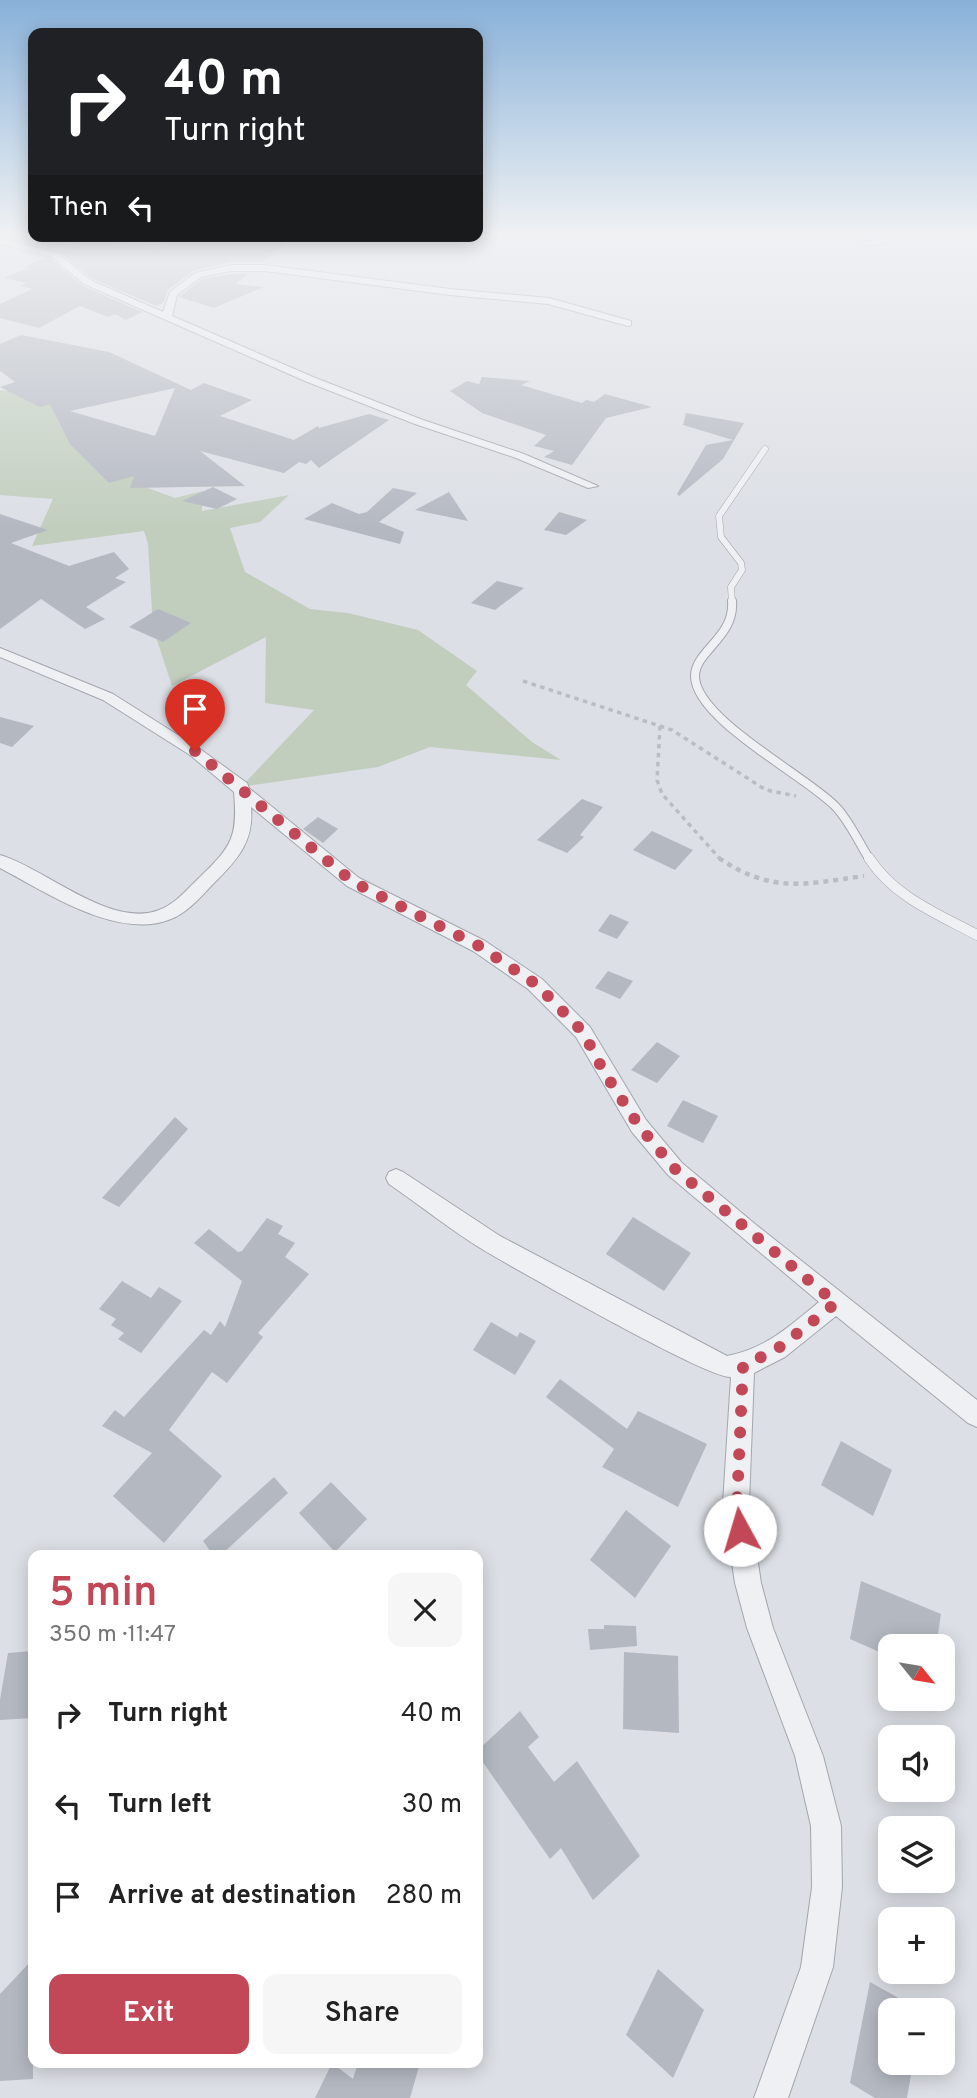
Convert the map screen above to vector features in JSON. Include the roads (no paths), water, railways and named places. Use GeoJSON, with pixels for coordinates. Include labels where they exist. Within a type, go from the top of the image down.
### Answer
{"type":"FeatureCollection","features":[{"type":"Feature","properties":{"kind":"street"},"geometry":{"type":"LineString","coordinates":[[205,333],[321,384],[419,422],[520,456],[592,486]]}},
{"type":"Feature","properties":{"kind":"street"},"geometry":{"type":"LineString","coordinates":[[0,652],[108,697],[195,751],[242,787],[353,882],[479,946],[536,984],[583,1032],[604,1072],[639,1126],[675,1169],[836,1303],[977,1415]]}},
{"type":"Feature","properties":{"kind":"street"},"geometry":{"type":"LineString","coordinates":[[0,860],[91,906],[129,919],[149,921],[164,916],[182,904],[237,851],[245,826],[242,787]]}},
{"type":"Feature","properties":{"kind":"street"},"geometry":{"type":"LineString","coordinates":[[396,1178],[492,1242],[685,1348],[726,1367],[743,1366],[777,1349],[836,1303]]}},
{"type":"Feature","properties":{"kind":"street"},"geometry":{"type":"LineString","coordinates":[[743,1366],[737,1503],[748,1583],[760,1628],[809,1756],[826,1826],[827,1887],[817,1967],[771,2098]]}},
{"type":"Feature","properties":{"kind":"lane"},"geometry":{"type":"LineString","coordinates":[[765,449],[719,516],[721,537],[741,564],[742,570],[731,587],[733,611],[729,625],[698,667],[695,677],[699,691],[727,725],[835,806],[879,874],[899,892],[977,935]]}}]}
